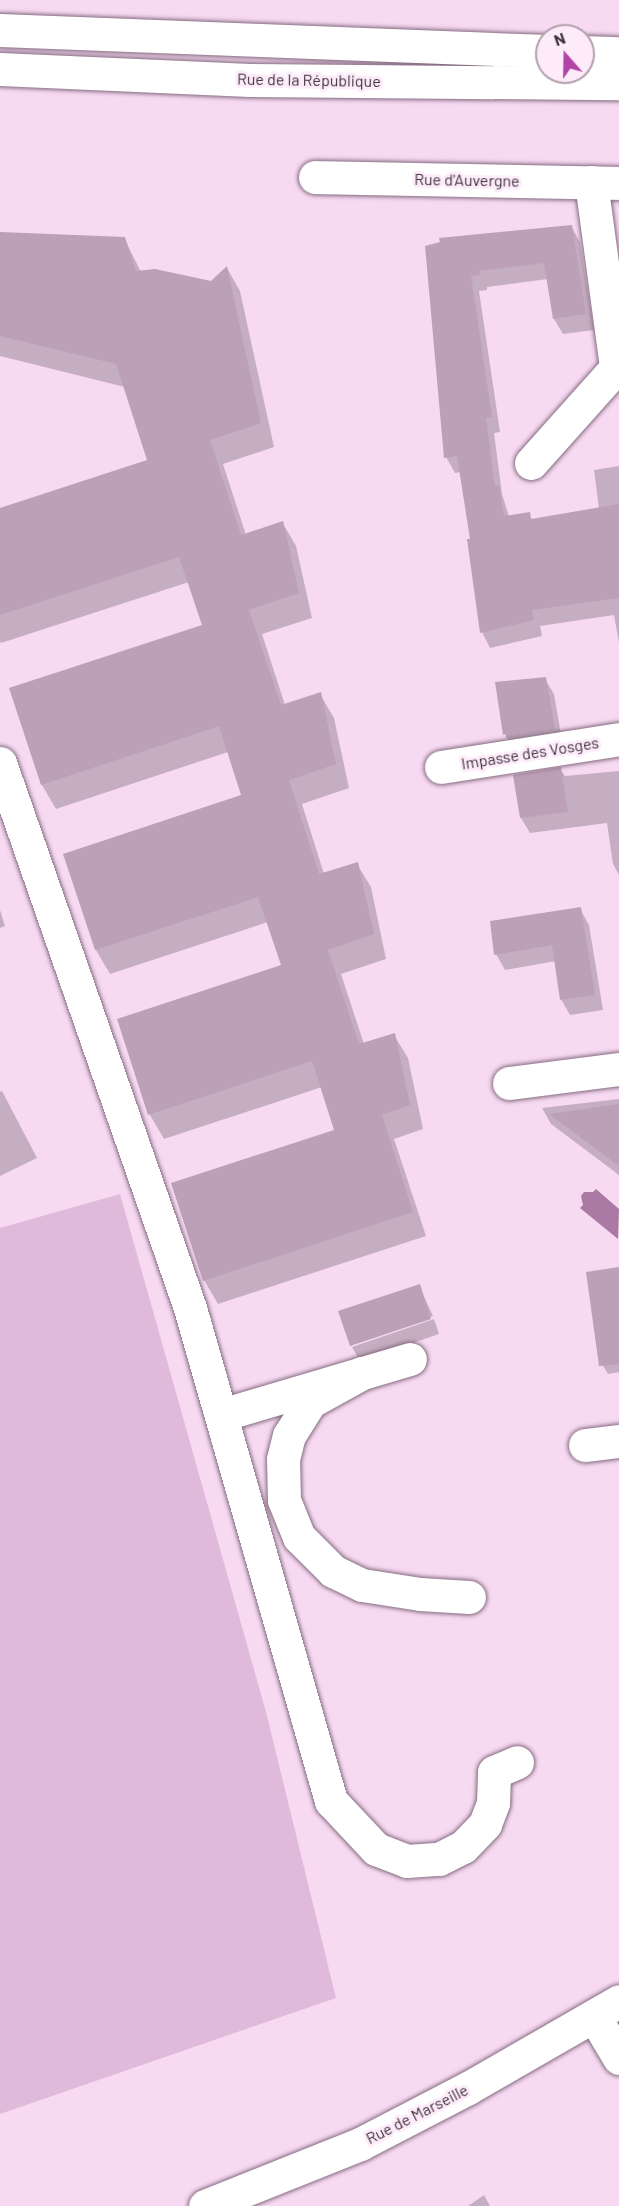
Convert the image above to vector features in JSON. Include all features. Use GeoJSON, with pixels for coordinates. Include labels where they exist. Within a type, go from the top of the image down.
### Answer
{"type":"FeatureCollection","features":[{"type":"Feature","properties":{"kind":"street"},"geometry":{"type":"LineString","coordinates":[[0,30],[535,51]]}},
{"type":"Feature","properties":{"kind":"street"},"geometry":{"type":"LineString","coordinates":[[330,80],[332,44]]}},
{"type":"Feature","properties":{"kind":"street"},"geometry":{"type":"LineString","coordinates":[[595,52],[619,53]]}},
{"type":"Feature","properties":{"kind":"street","name":"Rue de la République"},"geometry":{"type":"LineString","coordinates":[[0,69],[250,80],[619,83]]}},
{"type":"Feature","properties":{"kind":"street","name":"Rue d'Auvergne"},"geometry":{"type":"LineString","coordinates":[[315,177],[605,182]]}},
{"type":"Feature","properties":{"kind":"street"},"geometry":{"type":"LineString","coordinates":[[531,463],[618,369],[605,182]]}},
{"type":"Feature","properties":{"kind":"street","name":"Impasse des Vosges"},"geometry":{"type":"LineString","coordinates":[[441,767],[619,739]]}},
{"type":"Feature","properties":{"kind":"street"},"geometry":{"type":"LineString","coordinates":[[0,763],[190,1308],[331,1801],[376,1849],[407,1861],[439,1859],[463,1847],[485,1824],[493,1803],[494,1772],[517,1762]]}},
{"type":"Feature","properties":{"kind":"street"},"geometry":{"type":"LineString","coordinates":[[509,1083],[619,1069]]}},
{"type":"Feature","properties":{"kind":"street"},"geometry":{"type":"LineString","coordinates":[[221,1415],[410,1359]]}},
{"type":"Feature","properties":{"kind":"street"},"geometry":{"type":"LineString","coordinates":[[362,1373],[310,1402],[290,1435],[283,1459],[284,1500],[299,1537],[333,1571],[362,1585],[420,1594],[469,1598]]}},
{"type":"Feature","properties":{"kind":"street"},"geometry":{"type":"LineString","coordinates":[[585,1446],[619,1441]]}},
{"type":"Feature","properties":{"kind":"street"},"geometry":{"type":"LineString","coordinates":[[247,1507],[284,1500]]}},
{"type":"Feature","properties":{"kind":"street"},"geometry":{"type":"LineString","coordinates":[[606,2008],[619,2058]]}},
{"type":"Feature","properties":{"kind":"street","name":"Rue de Marseille"},"geometry":{"type":"LineString","coordinates":[[205,2206],[360,2144],[468,2088],[606,2008]]}},
{"type":"Feature","properties":{"kind":"shaded area"},"geometry":{"type":"Polygon","coordinates":[[[596,1189],[619,1209],[618,1239],[580,1208],[583,1205],[581,1196],[584,1192],[593,1192],[596,1189]]]}},
{"type":"Feature","properties":{"kind":"shaded area"},"geometry":{"type":"Polygon","coordinates":[[[120,1194],[266,1712],[336,1998],[0,2114],[0,1228],[120,1194]]]}},
{"type":"Feature","properties":{"kind":"building"},"geometry":{"type":"Polygon","coordinates":[[[572,225],[586,314],[553,319],[544,263],[479,271],[480,275],[471,276],[492,417],[486,418],[495,486],[499,485],[504,516],[530,512],[531,519],[619,504],[619,598],[532,610],[534,620],[480,633],[467,539],[470,539],[457,456],[444,458],[425,246],[440,242],[439,238],[572,225]]]}},
{"type":"Feature","properties":{"kind":"building"},"geometry":{"type":"Polygon","coordinates":[[[0,232],[125,237],[136,271],[155,269],[211,281],[227,266],[261,423],[210,440],[241,535],[283,521],[299,593],[249,610],[281,705],[321,692],[336,764],[289,780],[319,874],[358,862],[374,934],[328,950],[359,1044],[395,1033],[410,1105],[382,1115],[413,1212],[203,1281],[171,1183],[334,1130],[312,1061],[148,1115],[117,1019],[281,965],[258,897],[95,950],[63,854],[241,795],[219,726],[41,785],[9,688],[202,625],[179,557],[0,615],[0,508],[147,460],[116,364],[0,336],[0,232]]]}},
{"type":"Feature","properties":{"kind":"building"},"geometry":{"type":"Polygon","coordinates":[[[546,677],[555,730],[506,738],[506,734],[503,735],[495,682],[546,677]]]}},
{"type":"Feature","properties":{"kind":"building"},"geometry":{"type":"Polygon","coordinates":[[[561,767],[568,812],[520,818],[513,775],[561,767]]]}},
{"type":"Feature","properties":{"kind":"building"},"geometry":{"type":"Polygon","coordinates":[[[581,907],[595,995],[560,1000],[552,945],[494,955],[490,921],[581,907]]]}},
{"type":"Feature","properties":{"kind":"building"},"geometry":{"type":"Polygon","coordinates":[[[619,1104],[619,1166],[549,1114],[619,1104]]]}},
{"type":"Feature","properties":{"kind":"building"},"geometry":{"type":"Polygon","coordinates":[[[619,1267],[619,1364],[599,1366],[586,1272],[619,1267]]]}},
{"type":"Feature","properties":{"kind":"building"},"geometry":{"type":"Polygon","coordinates":[[[420,1284],[431,1319],[350,1346],[338,1311],[420,1284]]]}}]}
